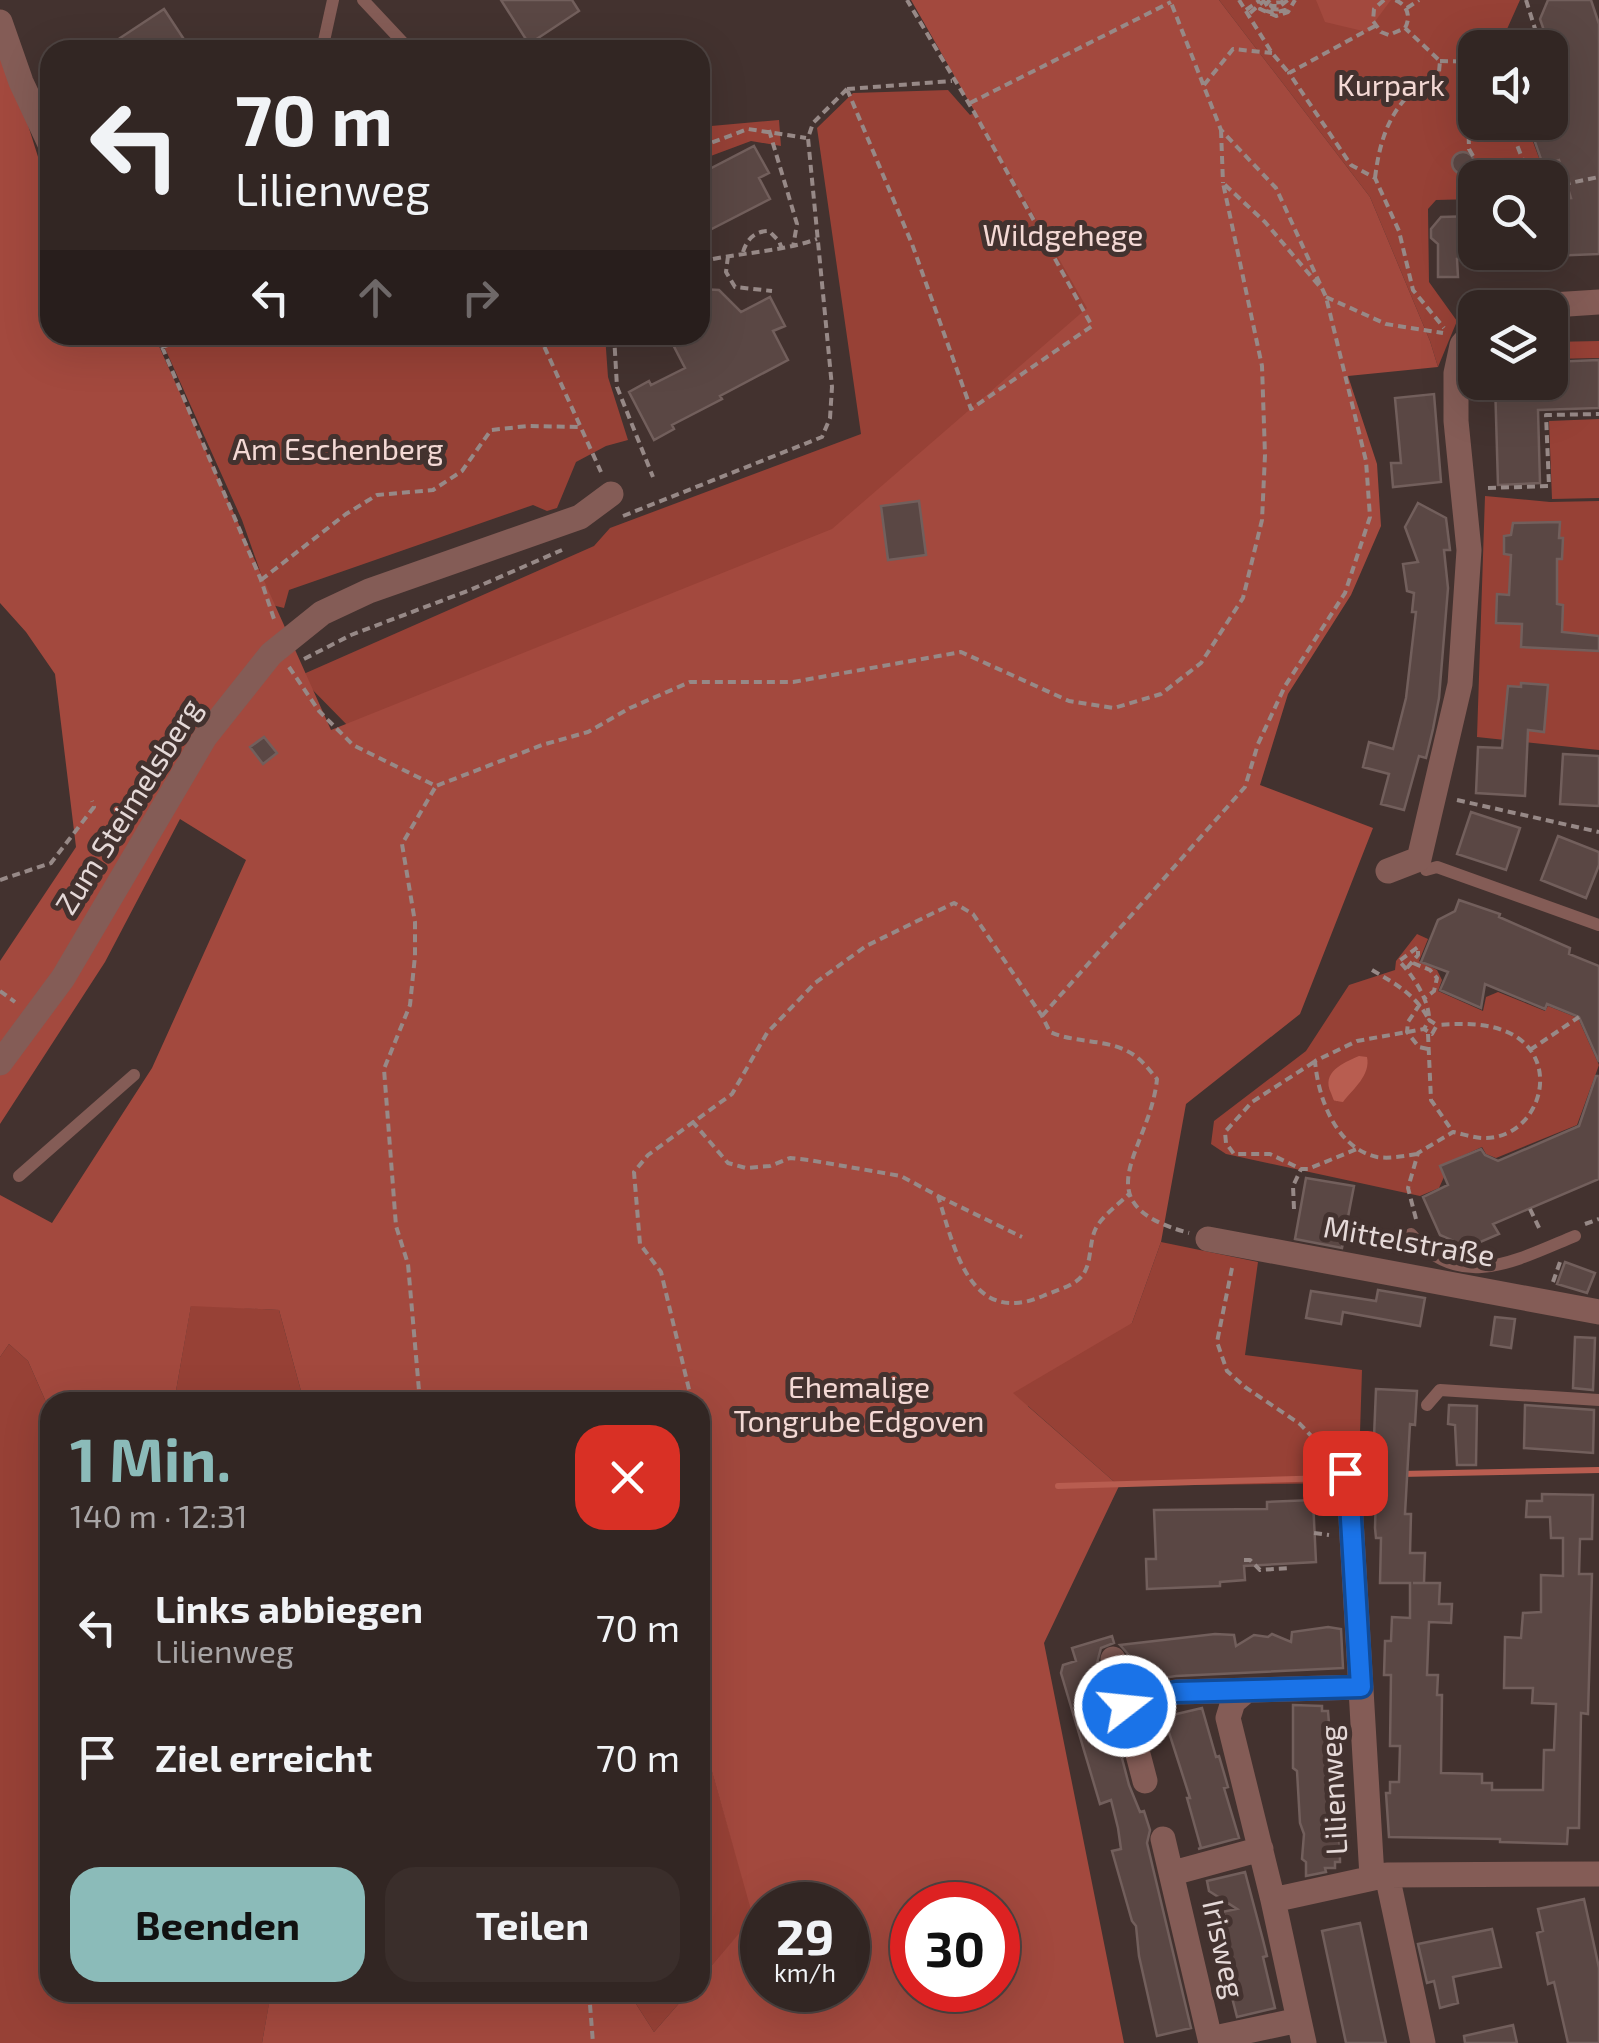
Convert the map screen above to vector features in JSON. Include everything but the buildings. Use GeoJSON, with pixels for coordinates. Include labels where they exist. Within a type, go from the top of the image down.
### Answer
{"type":"FeatureCollection","features":[{"type":"Feature","properties":{"kind":"street"},"geometry":{"type":"LineString","coordinates":[[0,22],[40,123]]}},
{"type":"Feature","properties":{"kind":"street"},"geometry":{"type":"LineString","coordinates":[[1568,304],[1599,302]]}},
{"type":"Feature","properties":{"kind":"street"},"geometry":{"type":"LineString","coordinates":[[1388,870],[1418,858],[1460,684],[1469,550],[1456,420],[1458,364]]}},
{"type":"Feature","properties":{"kind":"street","name":"Zum Steimelsberg"},"geometry":{"type":"LineString","coordinates":[[0,1063],[62,978],[205,737],[276,649],[322,613],[369,591],[613,507]]}},
{"type":"Feature","properties":{"kind":"street","name":"Mittelstraße"},"geometry":{"type":"LineString","coordinates":[[1208,1238],[1599,1312]]}},
{"type":"Feature","properties":{"kind":"street","name":"Lilienweg"},"geometry":{"type":"LineString","coordinates":[[1347,1479],[1379,1876],[1599,1874]]}},
{"type":"Feature","properties":{"kind":"street"},"geometry":{"type":"LineString","coordinates":[[1113,1658],[1145,1781]]}},
{"type":"Feature","properties":{"kind":"street"},"geometry":{"type":"LineString","coordinates":[[1125,1706],[1176,1692],[1361,1687]]}},
{"type":"Feature","properties":{"kind":"street","name":"Irisweg"},"geometry":{"type":"LineString","coordinates":[[1163,1839],[1211,2041],[1301,2032],[1228,1718],[1233,1702],[1246,1691]]}},
{"type":"Feature","properties":{"kind":"street","name":"Irisweg"},"geometry":{"type":"LineString","coordinates":[[1173,1873],[1261,1849]]}},
{"type":"Feature","properties":{"kind":"street"},"geometry":{"type":"LineString","coordinates":[[1379,1876],[1423,2043]]}},
{"type":"Feature","properties":{"kind":"street","name":"Irisweg"},"geometry":{"type":"LineString","coordinates":[[1273,1900],[1379,1876]]}},
{"type":"Feature","properties":{"kind":"lane"},"geometry":{"type":"LineString","coordinates":[[324,40],[334,0]]}},
{"type":"Feature","properties":{"kind":"lane"},"geometry":{"type":"LineString","coordinates":[[363,0],[401,40]]}},
{"type":"Feature","properties":{"kind":"lane"},"geometry":{"type":"LineString","coordinates":[[1426,870],[1437,867],[1599,925]]}},
{"type":"Feature","properties":{"kind":"lane"},"geometry":{"type":"LineString","coordinates":[[19,1176],[134,1075]]}},
{"type":"Feature","properties":{"kind":"lane"},"geometry":{"type":"LineString","coordinates":[[1415,1231],[1425,1252],[1465,1268],[1502,1266],[1575,1236]]}},
{"type":"Feature","properties":{"kind":"lane"},"geometry":{"type":"LineString","coordinates":[[1427,1405],[1440,1390],[1599,1400]]}},
{"type":"Feature","properties":{"kind":"path"},"geometry":{"type":"LineString","coordinates":[[847,90],[912,244],[971,409],[1092,326],[969,104],[906,0]]}},
{"type":"Feature","properties":{"kind":"path"},"geometry":{"type":"LineString","coordinates":[[1240,0],[1272,53],[1290,73],[1351,164],[1376,178]]}},
{"type":"Feature","properties":{"kind":"path"},"geometry":{"type":"LineString","coordinates":[[1246,10],[1280,0]]}},
{"type":"Feature","properties":{"kind":"path"},"geometry":{"type":"LineString","coordinates":[[1280,0],[1288,12],[1276,16],[1260,9],[1273,13],[1286,10],[1269,9],[1266,4],[1280,0]]}},
{"type":"Feature","properties":{"kind":"path"},"geometry":{"type":"LineString","coordinates":[[1250,16],[1251,10],[1280,0]]}},
{"type":"Feature","properties":{"kind":"path"},"geometry":{"type":"LineString","coordinates":[[1384,0],[1374,2],[1372,15],[1374,26],[1389,35],[1404,28],[1408,18],[1406,8],[1395,0]]}},
{"type":"Feature","properties":{"kind":"path"},"geometry":{"type":"LineString","coordinates":[[1406,8],[1419,0]]}},
{"type":"Feature","properties":{"kind":"path"},"geometry":{"type":"LineString","coordinates":[[1526,0],[1536,30]]}},
{"type":"Feature","properties":{"kind":"path"},"geometry":{"type":"LineString","coordinates":[[419,1392],[408,1264],[396,1226],[384,1069],[410,1006],[414,956],[415,922],[402,844],[436,786],[542,745],[588,732],[630,708],[690,682],[793,682],[962,652],[1069,701],[1114,708],[1160,694],[1201,662],[1243,598],[1262,520],[1262,366],[1223,183],[1221,130],[1171,1],[969,104]]}},
{"type":"Feature","properties":{"kind":"path"},"geometry":{"type":"LineString","coordinates":[[1290,73],[1374,26]]}},
{"type":"Feature","properties":{"kind":"path"},"geometry":{"type":"LineString","coordinates":[[1404,28],[1440,62],[1458,62]]}},
{"type":"Feature","properties":{"kind":"path"},"geometry":{"type":"LineString","coordinates":[[1204,85],[1233,49],[1272,53]]}},
{"type":"Feature","properties":{"kind":"path"},"geometry":{"type":"LineString","coordinates":[[1326,298],[1386,324],[1448,334],[1412,290],[1399,230],[1376,178],[1379,144],[1396,108],[1439,72],[1440,62]]}},
{"type":"Feature","properties":{"kind":"path"},"geometry":{"type":"LineString","coordinates":[[544,345],[613,507],[822,437],[830,418],[832,386],[808,138],[813,123],[847,90],[953,81]]}},
{"type":"Feature","properties":{"kind":"path"},"geometry":{"type":"LineString","coordinates":[[710,143],[748,129],[808,138]]}},
{"type":"Feature","properties":{"kind":"path"},"geometry":{"type":"LineString","coordinates":[[769,130],[797,224],[794,248]]}},
{"type":"Feature","properties":{"kind":"path"},"geometry":{"type":"LineString","coordinates":[[1042,1016],[1244,787],[1284,686],[1345,593],[1370,517],[1366,460],[1326,298],[1276,188],[1221,130]]}},
{"type":"Feature","properties":{"kind":"path"},"geometry":{"type":"LineString","coordinates":[[1568,183],[1599,176]]}},
{"type":"Feature","properties":{"kind":"path"},"geometry":{"type":"LineString","coordinates":[[1223,183],[1265,222],[1321,288]]}},
{"type":"Feature","properties":{"kind":"path"},"geometry":{"type":"LineString","coordinates":[[743,252],[750,238],[760,231],[768,231],[782,249]]}},
{"type":"Feature","properties":{"kind":"path"},"geometry":{"type":"LineString","coordinates":[[713,259],[794,248],[817,239]]}},
{"type":"Feature","properties":{"kind":"path"},"geometry":{"type":"LineString","coordinates":[[728,256],[726,272],[735,286],[772,292]]}},
{"type":"Feature","properties":{"kind":"path"},"geometry":{"type":"LineString","coordinates":[[165,345],[162,346],[261,580],[276,649],[318,711],[353,745],[436,786]]}},
{"type":"Feature","properties":{"kind":"path"},"geometry":{"type":"LineString","coordinates":[[614,345],[616,387],[653,477]]}},
{"type":"Feature","properties":{"kind":"path"},"geometry":{"type":"LineString","coordinates":[[1463,488],[1549,486],[1546,415],[1599,414]]}},
{"type":"Feature","properties":{"kind":"path"},"geometry":{"type":"LineString","coordinates":[[261,580],[376,495],[433,490],[462,471],[491,430],[579,427]]}},
{"type":"Feature","properties":{"kind":"path"},"geometry":{"type":"LineString","coordinates":[[318,654],[352,635],[571,546]]}},
{"type":"Feature","properties":{"kind":"path"},"geometry":{"type":"LineString","coordinates":[[1436,794],[1599,832]]}},
{"type":"Feature","properties":{"kind":"path"},"geometry":{"type":"LineString","coordinates":[[0,880],[51,863],[94,807],[92,801]]}},
{"type":"Feature","properties":{"kind":"path"},"geometry":{"type":"LineString","coordinates":[[690,1392],[661,1272],[640,1244],[634,1172],[648,1154],[732,1094],[767,1033],[816,984],[866,946],[954,903],[973,914],[1050,1032],[1062,1038],[1110,1044],[1135,1056],[1156,1078],[1154,1106],[1128,1168],[1129,1194],[1137,1208],[1160,1225],[1208,1238]]}},
{"type":"Feature","properties":{"kind":"path"},"geometry":{"type":"LineString","coordinates":[[1424,998],[1434,992],[1437,978],[1430,970],[1410,966],[1424,998],[1430,1007],[1426,1031],[1431,1100],[1453,1132]]}},
{"type":"Feature","properties":{"kind":"path"},"geometry":{"type":"LineString","coordinates":[[1315,1061],[1326,1107],[1357,1149],[1390,1158],[1418,1154],[1453,1132],[1486,1138],[1506,1134],[1524,1123],[1539,1098],[1541,1078],[1530,1050],[1512,1035],[1490,1026],[1438,1025],[1429,1020],[1420,1004],[1372,970]]}},
{"type":"Feature","properties":{"kind":"path"},"geometry":{"type":"LineString","coordinates":[[1407,1032],[1412,1012],[1420,1004]]}},
{"type":"Feature","properties":{"kind":"path"},"geometry":{"type":"LineString","coordinates":[[1530,1050],[1579,1017]]}},
{"type":"Feature","properties":{"kind":"path"},"geometry":{"type":"LineString","coordinates":[[1357,1149],[1301,1168],[1270,1154],[1234,1154],[1226,1143],[1225,1132],[1252,1102],[1315,1061],[1358,1041],[1407,1032],[1436,1032],[1438,1025]]}},
{"type":"Feature","properties":{"kind":"path"},"geometry":{"type":"LineString","coordinates":[[1407,1032],[1419,1047],[1428,1049]]}},
{"type":"Feature","properties":{"kind":"path"},"geometry":{"type":"LineString","coordinates":[[692,1121],[728,1163],[746,1168],[770,1166],[790,1158],[901,1176],[1022,1237]]}},
{"type":"Feature","properties":{"kind":"path"},"geometry":{"type":"LineString","coordinates":[[1415,1231],[1408,1188],[1418,1154]]}},
{"type":"Feature","properties":{"kind":"path"},"geometry":{"type":"LineString","coordinates":[[1294,1208],[1294,1186],[1301,1168]]}},
{"type":"Feature","properties":{"kind":"path"},"geometry":{"type":"LineString","coordinates":[[938,1196],[969,1281],[987,1296],[1010,1306],[1078,1280],[1085,1271],[1096,1227],[1129,1194]]}},
{"type":"Feature","properties":{"kind":"path"},"geometry":{"type":"LineString","coordinates":[[1530,1209],[1562,1260],[1546,1300]]}},
{"type":"Feature","properties":{"kind":"path"},"geometry":{"type":"LineString","coordinates":[[1584,1224],[1599,1219]]}},
{"type":"Feature","properties":{"kind":"path"},"geometry":{"type":"LineString","coordinates":[[1237,1244],[1217,1342],[1227,1371],[1300,1424],[1347,1479]]}},
{"type":"Feature","properties":{"kind":"path"},"geometry":{"type":"LineString","coordinates":[[1244,1560],[1250,1560],[1260,1570],[1290,1568]]}},
{"type":"Feature","properties":{"kind":"path"},"geometry":{"type":"LineString","coordinates":[[590,2002],[592,2043]]}},
{"type":"Feature","properties":{"kind":"green space"},"geometry":{"type":"Polygon","coordinates":[[[911,0],[1219,0],[1370,197],[1438,367],[1348,376],[1377,464],[1381,526],[1351,595],[1288,694],[1260,785],[1373,828],[1300,1014],[1186,1104],[1161,1242],[1132,1323],[1013,1393],[1119,1486],[1044,1643],[1124,2043],[262,2043],[269,2002],[635,2002],[654,2032],[680,2002],[710,2002],[710,1967],[740,1932],[740,2012],[870,2012],[870,1882],[743,1882],[710,1764],[710,1392],[301,1392],[279,1310],[191,1306],[176,1392],[42,1392],[28,1361],[9,1344],[0,1357],[0,1195],[52,1223],[152,1068],[246,860],[180,819],[105,962],[0,1124],[0,961],[76,847],[55,674],[0,603],[0,36],[40,161],[40,345],[158,345],[331,730],[832,529],[1087,308],[911,0]]]}},
{"type":"Feature","properties":{"kind":"green space","name":"Kurpark"},"geometry":{"type":"Polygon","coordinates":[[[1219,0],[1520,0],[1507,30],[1458,30],[1458,140],[1532,140],[1540,160],[1458,160],[1458,199],[1436,200],[1428,209],[1429,282],[1457,321],[1438,367],[1370,197],[1219,0]]]}},
{"type":"Feature","properties":{"kind":"green space"},"geometry":{"type":"Polygon","coordinates":[[[1316,0],[1391,0],[1367,32],[1325,22],[1316,0]]]}},
{"type":"Feature","properties":{"kind":"green space","name":"Wildgehege"},"geometry":{"type":"Polygon","coordinates":[[[1152,24],[1244,414],[353,731],[299,676],[594,546],[610,528],[861,434],[817,128],[853,93],[948,90],[970,115],[1152,24]]]}},
{"type":"Feature","properties":{"kind":"green space"},"geometry":{"type":"Polygon","coordinates":[[[779,120],[781,146],[751,141],[710,156],[710,126],[779,120]]]}},
{"type":"Feature","properties":{"kind":"green space","name":"Kurpark"},"geometry":{"type":"Polygon","coordinates":[[[1588,169],[1590,195],[1568,196],[1568,175],[1588,169]]]}},
{"type":"Feature","properties":{"kind":"green space"},"geometry":{"type":"Polygon","coordinates":[[[1599,341],[1599,358],[1568,359],[1568,342],[1599,341]]]}},
{"type":"Feature","properties":{"kind":"green space","name":"Am Eschenberg"},"geometry":{"type":"Polygon","coordinates":[[[163,345],[606,345],[608,377],[628,440],[606,446],[576,462],[557,508],[547,511],[533,505],[289,590],[284,608],[272,605],[242,520],[163,345]]]}},
{"type":"Feature","properties":{"kind":"green space"},"geometry":{"type":"Polygon","coordinates":[[[1599,419],[1599,498],[1552,499],[1549,421],[1599,419]]]}},
{"type":"Feature","properties":{"kind":"green space"},"geometry":{"type":"Polygon","coordinates":[[[1485,496],[1550,502],[1599,501],[1599,750],[1477,737],[1485,496]]]}},
{"type":"Feature","properties":{"kind":"green space"},"geometry":{"type":"Polygon","coordinates":[[[1417,934],[1428,939],[1419,961],[1437,970],[1442,980],[1438,991],[1483,1011],[1486,997],[1498,992],[1545,1011],[1548,1006],[1578,1018],[1599,1065],[1577,1125],[1496,1158],[1486,1154],[1482,1147],[1440,1166],[1444,1177],[1439,1188],[1420,1196],[1226,1154],[1211,1144],[1214,1121],[1306,1051],[1349,985],[1395,970],[1396,961],[1417,934]]]}},
{"type":"Feature","properties":{"kind":"green space","name":"Ehemalige Tongrube Edgoven"},"geometry":{"type":"Polygon","coordinates":[[[1161,1242],[1258,1262],[1245,1355],[1362,1370],[1359,1464],[1341,1483],[1119,1486],[1028,1406],[997,1496],[1119,2043],[910,2012],[1020,2012],[1020,1882],[890,1882],[890,2009],[870,2006],[870,1882],[841,1882],[710,1436],[710,1400],[1132,1323],[1161,1242]]]}},
{"type":"Feature","properties":{"kind":"green space"},"geometry":{"type":"Polygon","coordinates":[[[191,1305],[279,1310],[301,1392],[176,1392],[191,1305]]]}},
{"type":"Feature","properties":{"kind":"green space"},"geometry":{"type":"Polygon","coordinates":[[[9,1344],[28,1361],[42,1392],[40,2002],[269,2002],[262,2043],[0,2043],[0,1357],[9,1344]]]}},
{"type":"Feature","properties":{"kind":"green space"},"geometry":{"type":"Polygon","coordinates":[[[710,1764],[744,1882],[740,1882],[740,1933],[710,1968],[710,1764]]]}},
{"type":"Feature","properties":{"kind":"green space"},"geometry":{"type":"Polygon","coordinates":[[[635,2002],[680,2002],[654,2032],[635,2002]]]}},
{"type":"Feature","properties":{"kind":"shaded area"},"geometry":{"type":"Polygon","coordinates":[[[1359,1056],[1367,1057],[1364,1076],[1343,1102],[1334,1100],[1329,1086],[1331,1074],[1359,1056]]]}},
{"type":"Feature","properties":{"kind":"waterway"},"geometry":{"type":"LineString","coordinates":[[1400,1474],[1599,1470]]}},
{"type":"Feature","properties":{"kind":"waterway"},"geometry":{"type":"LineString","coordinates":[[1058,1486],[1331,1478]]}},
{"type":"Feature","properties":{"kind":"route"},"geometry":{"type":"LineString","coordinates":[[1125,1706],[1176,1692],[1361,1687],[1349,1485],[1345,1473]]}}]}
